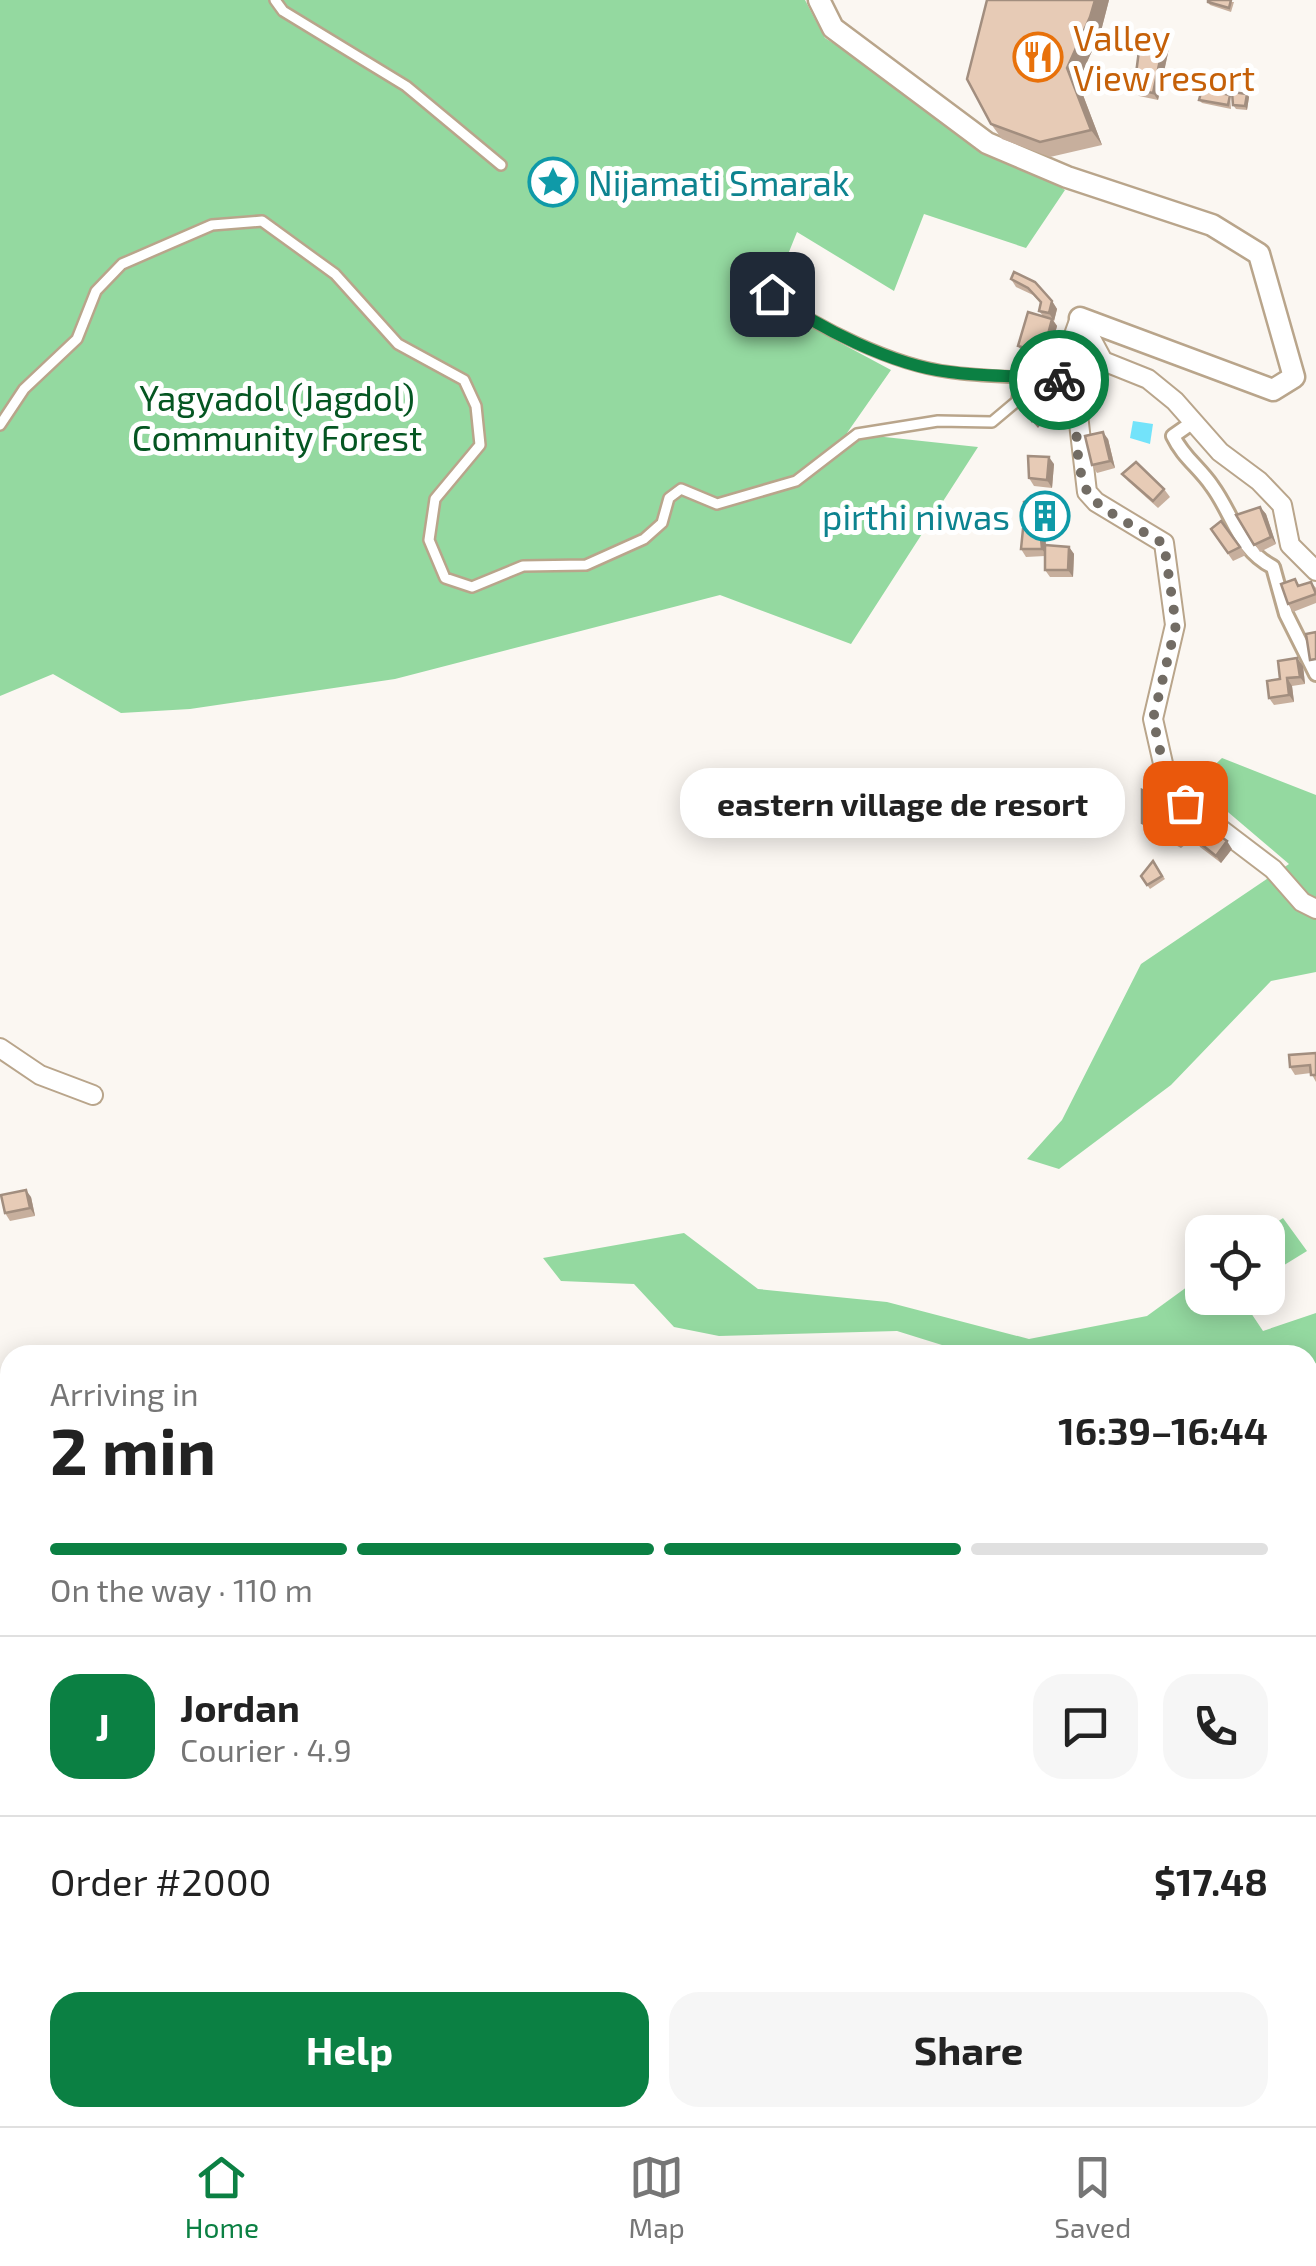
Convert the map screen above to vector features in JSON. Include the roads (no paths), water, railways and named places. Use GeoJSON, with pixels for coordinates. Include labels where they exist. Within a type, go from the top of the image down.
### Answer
{"type":"FeatureCollection","features":[{"type":"Feature","properties":{"kind":"street"},"geometry":{"type":"LineString","coordinates":[[818,0],[833,28],[987,142],[1066,176],[1212,225],[1259,254],[1294,377],[1273,390],[1080,318]]}},
{"type":"Feature","properties":{"kind":"street"},"geometry":{"type":"LineString","coordinates":[[1080,318],[1104,362],[1148,379],[1220,452],[1259,480],[1282,506],[1290,545],[1316,570]]}},
{"type":"Feature","properties":{"kind":"street"},"geometry":{"type":"LineString","coordinates":[[1080,318],[1070,346],[1087,492],[1096,502],[1164,544],[1176,625],[1153,719],[1169,790],[1272,869],[1302,902],[1316,909]]}},
{"type":"Feature","properties":{"kind":"street"},"geometry":{"type":"LineString","coordinates":[[1194,422],[1173,436],[1184,458],[1213,486],[1253,556],[1273,567],[1286,614],[1316,674]]}},
{"type":"Feature","properties":{"kind":"street"},"geometry":{"type":"LineString","coordinates":[[0,1048],[40,1075],[92,1095]]}},
{"type":"Feature","properties":{"kind":"lane"},"geometry":{"type":"LineString","coordinates":[[275,0],[283,11],[406,86],[501,165]]}},
{"type":"Feature","properties":{"kind":"lane"},"geometry":{"type":"LineString","coordinates":[[0,425],[24,389],[77,339],[96,292],[122,264],[212,225],[262,221],[336,274],[398,344],[464,380],[476,406],[480,445],[435,499],[429,540],[445,578],[472,587],[523,566],[586,565],[644,539],[662,523],[669,498],[680,488],[717,504],[796,481],[857,434],[938,421],[992,422],[1017,401],[1020,375]]}},
{"type":"Feature","properties":{"kind":"lane"},"geometry":{"type":"LineString","coordinates":[[772,294],[803,317],[869,348],[948,372],[1076,382]]}},
{"type":"Feature","properties":{"kind":"water"},"geometry":{"type":"Polygon","coordinates":[[[1133,421],[1153,424],[1150,444],[1130,438],[1133,421]]]}},
{"type":"Feature","properties":{"kind":"place","name":"Valley View resort"},"geometry":{"type":"Point","coordinates":[1038,57]}},
{"type":"Feature","properties":{"kind":"place","name":"Nijamati Smarak"},"geometry":{"type":"Point","coordinates":[553,182]}},
{"type":"Feature","properties":{"kind":"place","name":"pirthi niwas"},"geometry":{"type":"Point","coordinates":[1045,516]}},
{"type":"Feature","properties":{"kind":"place","name":"eastern village de resort"},"geometry":{"type":"Point","coordinates":[1185,803]}},
{"type":"Feature","properties":{"kind":"park label","name":"Yagyadol (Jagdol) Community Forest"},"geometry":{"type":"Point","coordinates":[277,417]}}]}
